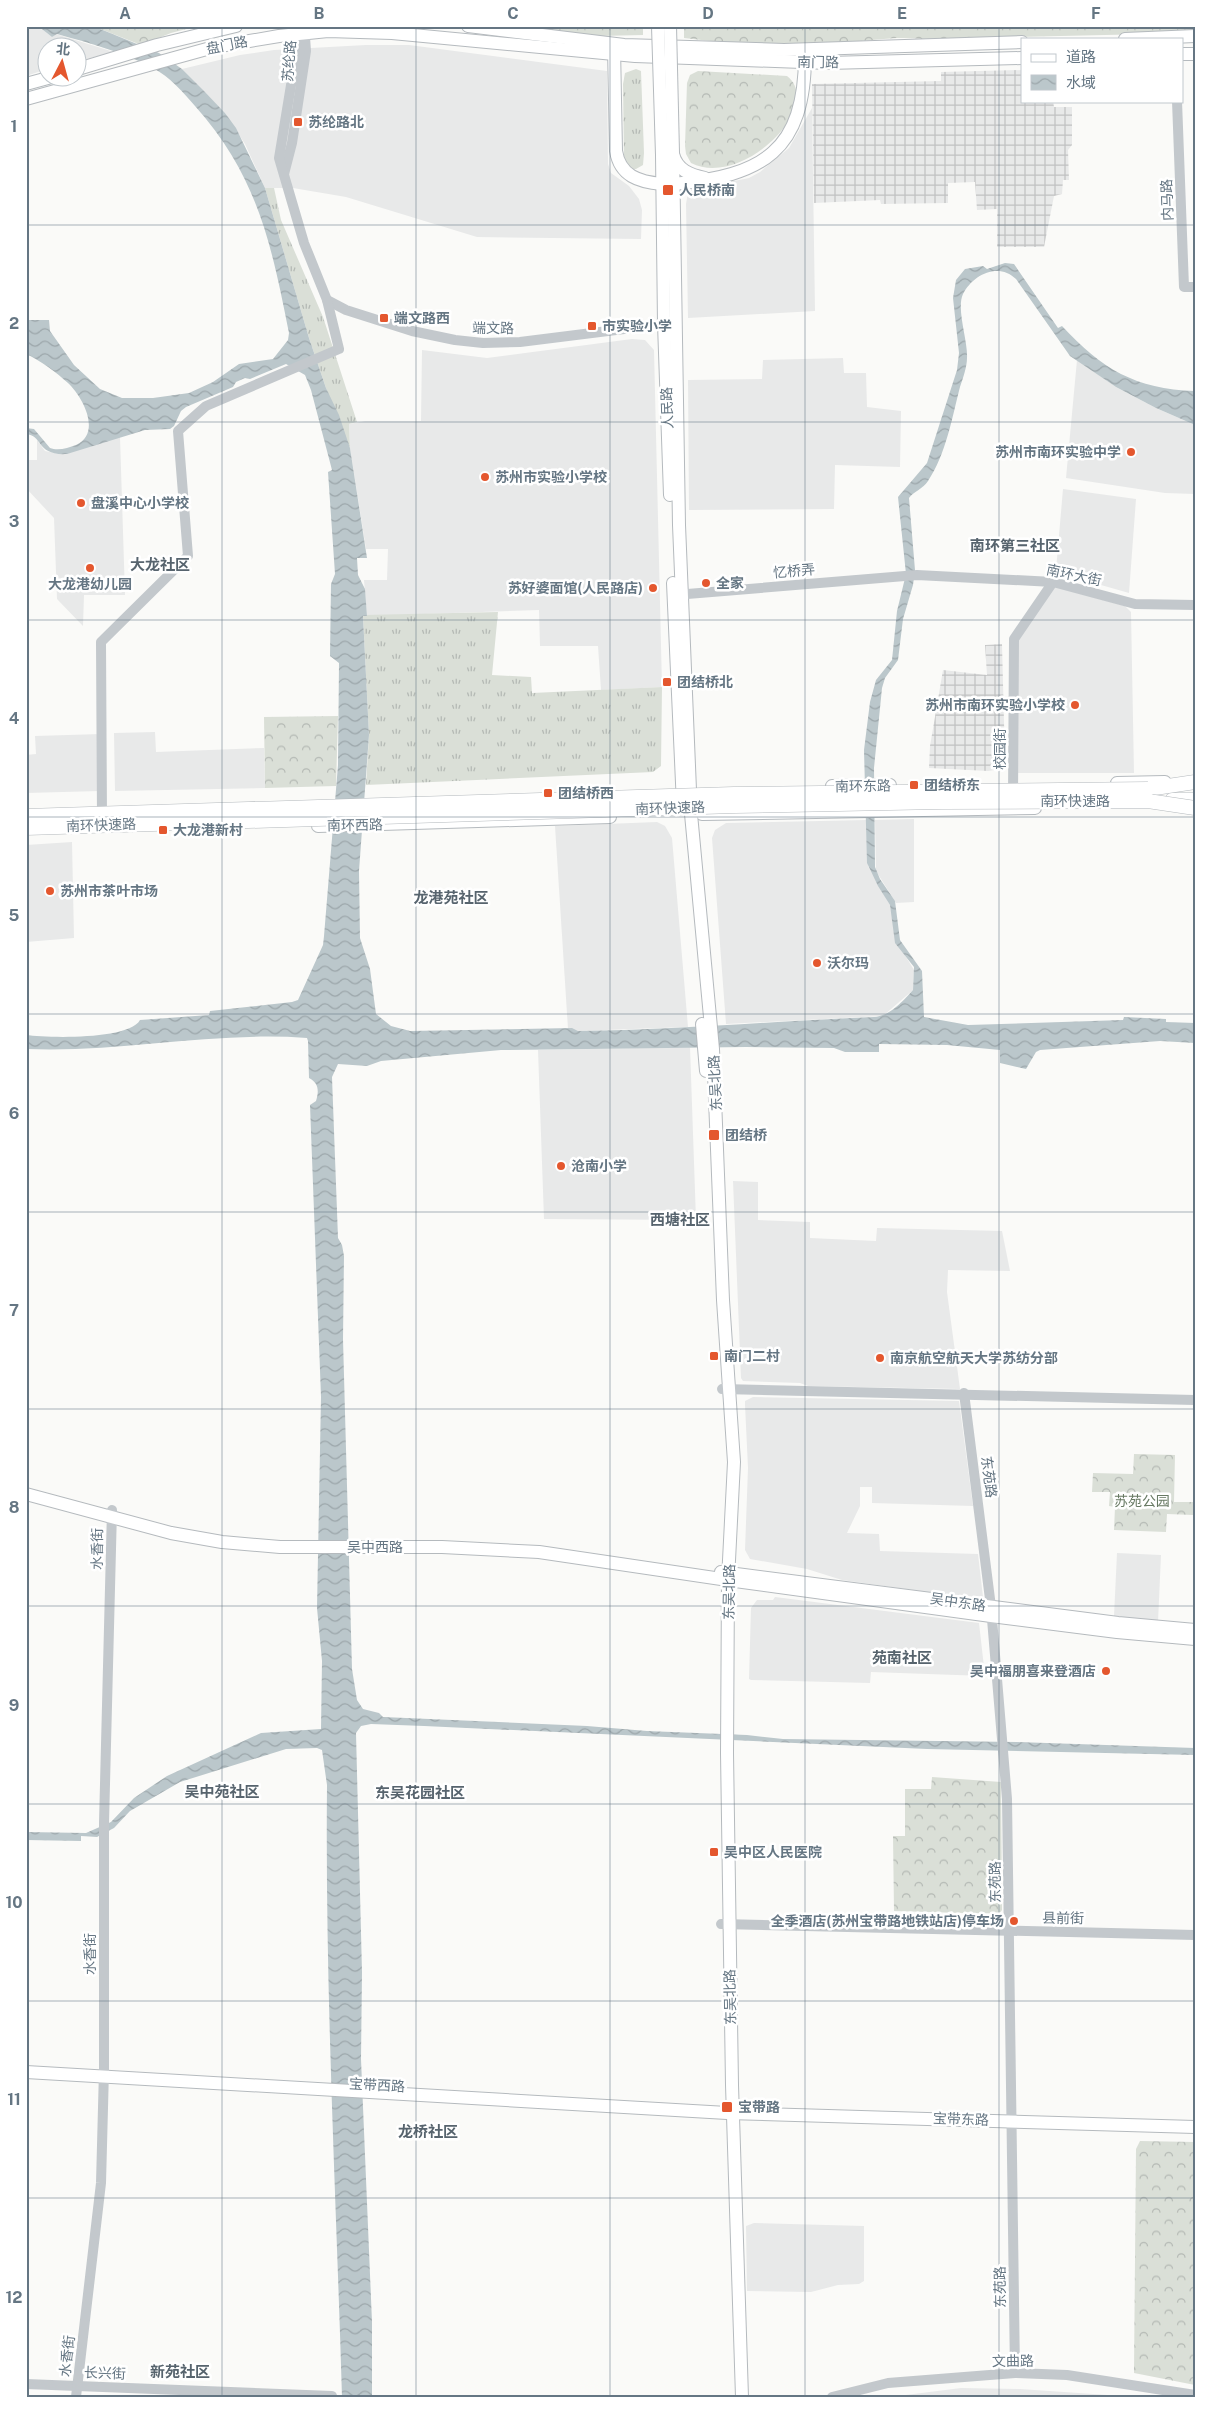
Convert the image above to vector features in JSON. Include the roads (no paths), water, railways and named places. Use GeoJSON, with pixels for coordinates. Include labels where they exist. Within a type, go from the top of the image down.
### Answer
{"type":"FeatureCollection","features":[{"type":"Feature","properties":{"kind":"highway"},"geometry":{"type":"LineString","coordinates":[[1148,795],[1195,782]]}},
{"type":"Feature","properties":{"kind":"highway","name":"南环快速路"},"geometry":{"type":"LineString","coordinates":[[26,828],[52,821],[1148,795],[1195,788]]}},
{"type":"Feature","properties":{"kind":"highway"},"geometry":{"type":"LineString","coordinates":[[1148,795],[1195,807]]}},
{"type":"Feature","properties":{"kind":"highway","name":"南环快速路"},"geometry":{"type":"LineString","coordinates":[[1148,795],[1195,800]]}},
{"type":"Feature","properties":{"kind":"highway","name":"南环快速路"},"geometry":{"type":"LineString","coordinates":[[26,813],[52,821]]}},
{"type":"Feature","properties":{"kind":"highway"},"geometry":{"type":"LineString","coordinates":[[26,833],[52,821]]}},
{"type":"Feature","properties":{"kind":"main road","name":"盘门路"},"geometry":{"type":"LineString","coordinates":[[88,66],[157,45],[236,26]]}},
{"type":"Feature","properties":{"kind":"main road"},"geometry":{"type":"LineString","coordinates":[[468,26],[614,49],[616,151],[619,164],[627,173],[645,182],[668,184],[715,179],[746,170],[757,164],[784,140],[795,121],[802,99],[805,56]]}},
{"type":"Feature","properties":{"kind":"main road","name":"人民路"},"geometry":{"type":"LineString","coordinates":[[658,26],[667,154],[678,595]]}},
{"type":"Feature","properties":{"kind":"main road","name":"人民路"},"geometry":{"type":"LineString","coordinates":[[667,154],[670,26]]}},
{"type":"Feature","properties":{"kind":"main road","name":"盘门路"},"geometry":{"type":"LineString","coordinates":[[26,99],[184,55],[304,30],[392,33],[614,49]]}},
{"type":"Feature","properties":{"kind":"main road"},"geometry":{"type":"LineString","coordinates":[[1148,38],[1195,36]]}},
{"type":"Feature","properties":{"kind":"main road","name":"南门路"},"geometry":{"type":"LineString","coordinates":[[805,56],[1021,42]]}},
{"type":"Feature","properties":{"kind":"main road","name":"南门路"},"geometry":{"type":"LineString","coordinates":[[614,49],[805,56],[1021,58]]}},
{"type":"Feature","properties":{"kind":"main road"},"geometry":{"type":"LineString","coordinates":[[627,173],[641,175],[653,172],[667,154],[684,171],[698,177],[715,179]]}},
{"type":"Feature","properties":{"kind":"main road","name":"人民路"},"geometry":{"type":"LineString","coordinates":[[668,184],[664,324],[687,789]]}},
{"type":"Feature","properties":{"kind":"main road","name":"南环东路"},"geometry":{"type":"LineString","coordinates":[[687,789],[1195,782]]}},
{"type":"Feature","properties":{"kind":"main road","name":"南环西路"},"geometry":{"type":"LineString","coordinates":[[26,813],[101,808],[687,789]]}},
{"type":"Feature","properties":{"kind":"main road","name":"东吴北路"},"geometry":{"type":"LineString","coordinates":[[687,789],[687,814],[708,1049],[725,1389],[727,1462],[724,1737],[725,1924],[742,2397]]}},
{"type":"Feature","properties":{"kind":"main road","name":"南环东路"},"geometry":{"type":"LineString","coordinates":[[687,814],[1195,807]]}},
{"type":"Feature","properties":{"kind":"main road","name":"南环西路"},"geometry":{"type":"LineString","coordinates":[[26,833],[370,825],[687,814]]}},
{"type":"Feature","properties":{"kind":"main road","name":"吴中西路"},"geometry":{"type":"LineString","coordinates":[[26,1488],[112,1513]]}},
{"type":"Feature","properties":{"kind":"main road","name":"吴中西路"},"geometry":{"type":"LineString","coordinates":[[26,1494],[223,1536],[314,1544],[489,1542],[540,1545],[725,1576]]}},
{"type":"Feature","properties":{"kind":"main road","name":"吴中东路"},"geometry":{"type":"LineString","coordinates":[[725,1576],[991,1611],[1117,1632],[1195,1639]]}},
{"type":"Feature","properties":{"kind":"main road","name":"吴中东路"},"geometry":{"type":"LineString","coordinates":[[991,1611],[1195,1630]]}},
{"type":"Feature","properties":{"kind":"main road","name":"宝带西路"},"geometry":{"type":"LineString","coordinates":[[26,2065],[104,2074]]}},
{"type":"Feature","properties":{"kind":"main road","name":"宝带西路"},"geometry":{"type":"LineString","coordinates":[[26,2072],[104,2074],[731,2109]]}},
{"type":"Feature","properties":{"kind":"main road","name":"东吴北路"},"geometry":{"type":"LineString","coordinates":[[731,2109],[735,2397]]}},
{"type":"Feature","properties":{"kind":"main road","name":"宝带东路"},"geometry":{"type":"LineString","coordinates":[[731,2109],[1195,2120]]}},
{"type":"Feature","properties":{"kind":"main road","name":"宝带东路"},"geometry":{"type":"LineString","coordinates":[[1012,2117],[1195,2127]]}},
{"type":"Feature","properties":{"kind":"street","name":"苏纶路"},"geometry":{"type":"LineString","coordinates":[[101,808],[101,642],[188,556],[178,431],[206,406],[338,349],[327,300],[304,243],[284,174],[292,143],[306,50],[304,30]]}},
{"type":"Feature","properties":{"kind":"street","name":"内马路"},"geometry":{"type":"LineString","coordinates":[[1177,102],[1184,287],[1195,287]]}},
{"type":"Feature","properties":{"kind":"street","name":"端文路"},"geometry":{"type":"LineString","coordinates":[[327,300],[346,310],[412,331],[455,340],[483,343],[520,342],[664,324]]}},
{"type":"Feature","properties":{"kind":"street","name":"忆桥弄"},"geometry":{"type":"LineString","coordinates":[[678,595],[918,575]]}},
{"type":"Feature","properties":{"kind":"street","name":"南环大街"},"geometry":{"type":"LineString","coordinates":[[918,575],[1053,582],[1135,604],[1195,605]]}},
{"type":"Feature","properties":{"kind":"street","name":"校园街"},"geometry":{"type":"LineString","coordinates":[[1012,809],[1014,639],[1053,582]]}},
{"type":"Feature","properties":{"kind":"street"},"geometry":{"type":"LineString","coordinates":[[101,808],[102,832]]}},
{"type":"Feature","properties":{"kind":"street"},"geometry":{"type":"LineString","coordinates":[[725,1389],[964,1393],[1195,1400]]}},
{"type":"Feature","properties":{"kind":"street","name":"东苑路"},"geometry":{"type":"LineString","coordinates":[[964,1393],[991,1611],[1007,1799],[1015,2373]]}},
{"type":"Feature","properties":{"kind":"street","name":"水香街"},"geometry":{"type":"LineString","coordinates":[[76,2397],[101,2183],[104,2074],[104,1823],[112,1513]]}},
{"type":"Feature","properties":{"kind":"street","name":"县前街"},"geometry":{"type":"LineString","coordinates":[[725,1924],[1195,1935]]}},
{"type":"Feature","properties":{"kind":"street","name":"文曲路"},"geometry":{"type":"LineString","coordinates":[[832,2397],[888,2383],[1015,2373],[1067,2375],[1195,2395]]}},
{"type":"Feature","properties":{"kind":"street","name":"长兴街"},"geometry":{"type":"LineString","coordinates":[[26,2384],[332,2396]]}},
{"type":"Feature","properties":{"kind":"water"},"geometry":{"type":"Polygon","coordinates":[[[38,26],[93,26],[159,53],[182,69],[225,113],[236,128],[265,188],[309,338],[326,388],[339,415],[350,448],[367,558],[357,558],[358,575],[365,589],[367,616],[363,616],[369,735],[359,871],[360,938],[370,969],[376,1014],[391,1026],[410,1031],[572,1028],[578,1031],[652,1029],[874,1017],[885,1014],[896,1007],[913,990],[914,967],[895,943],[890,905],[867,863],[864,750],[870,702],[876,680],[892,660],[897,611],[906,574],[898,497],[927,463],[957,370],[959,353],[953,298],[956,280],[965,269],[983,266],[987,269],[1005,263],[1014,264],[1058,328],[1062,326],[1091,354],[1106,365],[1137,381],[1155,386],[1195,391],[1195,425],[1156,408],[1116,387],[1070,356],[1016,279],[1009,274],[1002,271],[987,273],[980,276],[967,287],[961,300],[961,316],[967,361],[948,436],[928,481],[909,498],[915,570],[913,585],[903,619],[898,660],[885,678],[882,688],[874,768],[875,867],[880,879],[895,901],[900,940],[922,971],[924,1017],[968,1025],[1123,1020],[1124,1017],[1166,1019],[1166,1022],[1195,1023],[1195,1043],[1160,1041],[1040,1050],[1036,1052],[1026,1069],[1000,1063],[1000,1050],[947,1045],[879,1044],[879,1052],[845,1052],[834,1048],[746,1047],[501,1050],[381,1061],[367,1066],[338,1064],[332,1077],[338,1238],[342,1245],[344,1256],[343,1339],[352,1669],[357,1700],[363,1709],[379,1713],[383,1717],[587,1726],[647,1731],[747,1735],[783,1739],[1017,1742],[1195,1748],[1195,1755],[927,1749],[424,1726],[371,1724],[361,1726],[356,1733],[362,1972],[361,2059],[372,2322],[372,2397],[342,2397],[329,2014],[327,1785],[322,1750],[317,1748],[286,1749],[180,1782],[130,1811],[114,1828],[97,1837],[81,1836],[81,1841],[26,1840],[26,1832],[86,1833],[111,1822],[134,1798],[167,1776],[261,1733],[321,1729],[322,1661],[317,1608],[321,1397],[310,1105],[316,1101],[318,1091],[315,1082],[309,1078],[307,1038],[237,1037],[96,1048],[26,1049],[26,1035],[69,1037],[105,1034],[133,1027],[140,1020],[209,1015],[210,1011],[298,1000],[323,945],[338,765],[339,663],[330,656],[331,584],[335,574],[328,472],[332,470],[311,390],[305,375],[286,364],[250,379],[245,378],[236,382],[233,387],[186,407],[181,411],[174,426],[170,429],[145,430],[67,454],[50,452],[31,435],[26,434],[26,428],[34,429],[50,448],[63,449],[76,445],[84,439],[88,432],[89,424],[84,406],[74,389],[54,371],[26,354],[26,320],[49,320],[50,331],[74,365],[100,389],[122,398],[153,398],[189,393],[213,382],[239,364],[273,359],[288,340],[289,333],[276,270],[259,212],[248,185],[216,132],[181,90],[171,80],[153,68],[130,57],[88,42],[88,38],[72,38],[57,34],[52,37],[38,26]]]}},
{"type":"Feature","properties":{"kind":"place","name":"苏纶路北"},"geometry":{"type":"Point","coordinates":[298,122]}},
{"type":"Feature","properties":{"kind":"place","name":"人民桥南"},"geometry":{"type":"Point","coordinates":[668,190]}},
{"type":"Feature","properties":{"kind":"place","name":"端文路西"},"geometry":{"type":"Point","coordinates":[384,318]}},
{"type":"Feature","properties":{"kind":"place","name":"市实验小学"},"geometry":{"type":"Point","coordinates":[592,326]}},
{"type":"Feature","properties":{"kind":"place","name":"苏州市南环实验中学"},"geometry":{"type":"Point","coordinates":[1131,452]}},
{"type":"Feature","properties":{"kind":"place","name":"苏州市实验小学校"},"geometry":{"type":"Point","coordinates":[485,477]}},
{"type":"Feature","properties":{"kind":"place","name":"盘溪中心小学校"},"geometry":{"type":"Point","coordinates":[81,503]}},
{"type":"Feature","properties":{"kind":"place","name":"大龙港幼儿园"},"geometry":{"type":"Point","coordinates":[90,568]}},
{"type":"Feature","properties":{"kind":"place","name":"全家"},"geometry":{"type":"Point","coordinates":[706,583]}},
{"type":"Feature","properties":{"kind":"place","name":"苏好婆面馆(人民路店)"},"geometry":{"type":"Point","coordinates":[653,588]}},
{"type":"Feature","properties":{"kind":"place","name":"团结桥北"},"geometry":{"type":"Point","coordinates":[667,682]}},
{"type":"Feature","properties":{"kind":"place","name":"苏州市南环实验小学校"},"geometry":{"type":"Point","coordinates":[1075,705]}},
{"type":"Feature","properties":{"kind":"place","name":"团结桥东"},"geometry":{"type":"Point","coordinates":[914,785]}},
{"type":"Feature","properties":{"kind":"place","name":"团结桥西"},"geometry":{"type":"Point","coordinates":[548,793]}},
{"type":"Feature","properties":{"kind":"place","name":"大龙港新村"},"geometry":{"type":"Point","coordinates":[163,830]}},
{"type":"Feature","properties":{"kind":"place","name":"苏州市茶叶市场"},"geometry":{"type":"Point","coordinates":[50,891]}},
{"type":"Feature","properties":{"kind":"place","name":"沃尔玛"},"geometry":{"type":"Point","coordinates":[817,963]}},
{"type":"Feature","properties":{"kind":"place","name":"团结桥"},"geometry":{"type":"Point","coordinates":[714,1135]}},
{"type":"Feature","properties":{"kind":"place","name":"沧南小学"},"geometry":{"type":"Point","coordinates":[561,1166]}},
{"type":"Feature","properties":{"kind":"place","name":"南门二村"},"geometry":{"type":"Point","coordinates":[714,1356]}},
{"type":"Feature","properties":{"kind":"place","name":"南京航空航天大学苏纺分部"},"geometry":{"type":"Point","coordinates":[880,1358]}},
{"type":"Feature","properties":{"kind":"place","name":"吴中福朋喜来登酒店"},"geometry":{"type":"Point","coordinates":[1106,1671]}},
{"type":"Feature","properties":{"kind":"place","name":"吴中区人民医院"},"geometry":{"type":"Point","coordinates":[714,1852]}},
{"type":"Feature","properties":{"kind":"place","name":"全季酒店(苏州宝带路地铁站店)停车场"},"geometry":{"type":"Point","coordinates":[1014,1921]}},
{"type":"Feature","properties":{"kind":"place","name":"宝带路"},"geometry":{"type":"Point","coordinates":[727,2107]}},
{"type":"Feature","properties":{"kind":"district","name":"南环第三社区"},"geometry":{"type":"Point","coordinates":[1015,545]}},
{"type":"Feature","properties":{"kind":"district","name":"大龙社区"},"geometry":{"type":"Point","coordinates":[160,564]}},
{"type":"Feature","properties":{"kind":"district","name":"龙港苑社区"},"geometry":{"type":"Point","coordinates":[451,897]}},
{"type":"Feature","properties":{"kind":"district","name":"西塘社区"},"geometry":{"type":"Point","coordinates":[680,1219]}},
{"type":"Feature","properties":{"kind":"district","name":"苑南社区"},"geometry":{"type":"Point","coordinates":[902,1657]}},
{"type":"Feature","properties":{"kind":"district","name":"吴中苑社区"},"geometry":{"type":"Point","coordinates":[222,1791]}},
{"type":"Feature","properties":{"kind":"district","name":"东吴花园社区"},"geometry":{"type":"Point","coordinates":[420,1792]}},
{"type":"Feature","properties":{"kind":"district","name":"龙桥社区"},"geometry":{"type":"Point","coordinates":[428,2131]}},
{"type":"Feature","properties":{"kind":"district","name":"新苑社区"},"geometry":{"type":"Point","coordinates":[180,2371]}},
{"type":"Feature","properties":{"kind":"park label","name":"苏苑公园"},"geometry":{"type":"Point","coordinates":[1142,1501]}}]}
